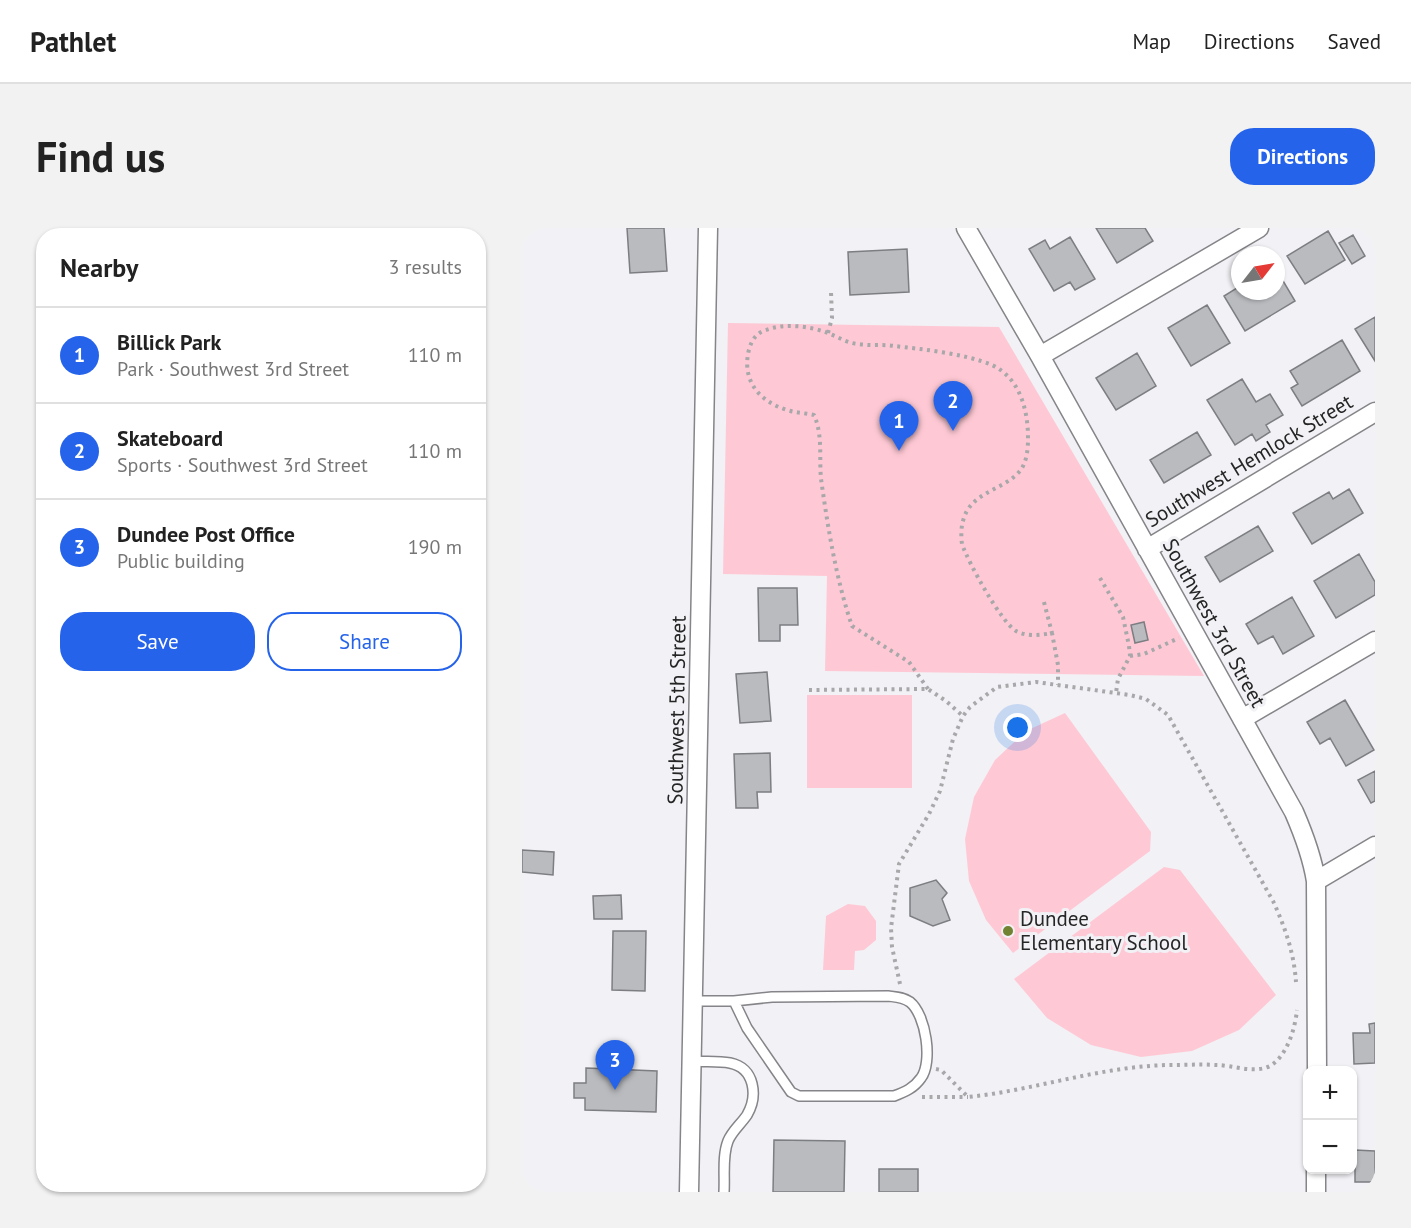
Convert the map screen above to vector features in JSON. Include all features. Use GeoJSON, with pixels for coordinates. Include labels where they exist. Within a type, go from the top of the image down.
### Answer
{"type":"FeatureCollection","features":[{"type":"Feature","properties":{"kind":"street","name":"Southwest 5th Street"},"geometry":{"type":"LineString","coordinates":[[689,1192],[708,228]]}},
{"type":"Feature","properties":{"kind":"street","name":"Southwest 3rd Street"},"geometry":{"type":"LineString","coordinates":[[966,228],[1040,356],[1294,812],[1311,856],[1316,881],[1317,1066]]}},
{"type":"Feature","properties":{"kind":"street"},"geometry":{"type":"LineString","coordinates":[[1040,356],[1259,228]]}},
{"type":"Feature","properties":{"kind":"street","name":"Southwest Hemlock Street"},"geometry":{"type":"LineString","coordinates":[[1147,549],[1375,412]]}},
{"type":"Feature","properties":{"kind":"street"},"geometry":{"type":"LineString","coordinates":[[1242,719],[1375,641]]}},
{"type":"Feature","properties":{"kind":"street"},"geometry":{"type":"LineString","coordinates":[[1316,881],[1375,846]]}},
{"type":"Feature","properties":{"kind":"street"},"geometry":{"type":"LineString","coordinates":[[1316,1174],[1316,1192]]}},
{"type":"Feature","properties":{"kind":"lane"},"geometry":{"type":"LineString","coordinates":[[694,1001],[734,1001],[772,997],[888,996],[901,998],[911,1003],[919,1013],[925,1032],[927,1066],[922,1078],[907,1091],[894,1096],[799,1096],[791,1092],[747,1028],[734,1001]]}},
{"type":"Feature","properties":{"kind":"lane"},"geometry":{"type":"LineString","coordinates":[[693,1061],[730,1063],[740,1066],[754,1089],[753,1102],[729,1139],[725,1150],[724,1192]]}},
{"type":"Feature","properties":{"kind":"path"},"geometry":{"type":"LineString","coordinates":[[828,333],[832,318],[831,292]]}},
{"type":"Feature","properties":{"kind":"path"},"geometry":{"type":"LineString","coordinates":[[963,716],[928,689],[909,662],[852,626],[826,516],[820,467],[819,434],[814,415],[789,411],[773,405],[758,393],[748,378],[746,366],[749,349],[756,335],[766,330],[786,326],[828,333],[847,342],[858,344],[893,346],[974,359],[994,366],[1017,388],[1025,405],[1028,425],[1028,446],[1024,464],[1018,473],[972,502],[963,520],[961,541],[971,567],[988,596],[1014,630],[1038,635],[1052,633]]}},
{"type":"Feature","properties":{"kind":"path"},"geometry":{"type":"LineString","coordinates":[[1100,578],[1123,617],[1129,646],[1130,656],[1118,679],[1116,693]]}},
{"type":"Feature","properties":{"kind":"path"},"geometry":{"type":"LineString","coordinates":[[1044,602],[1058,665],[1058,685]]}},
{"type":"Feature","properties":{"kind":"path"},"geometry":{"type":"LineString","coordinates":[[1130,656],[1155,650],[1193,631]]}},
{"type":"Feature","properties":{"kind":"path"},"geometry":{"type":"LineString","coordinates":[[901,998],[891,928],[899,864],[930,814],[940,791],[953,739],[963,716],[982,697],[997,687],[1036,682],[1146,699],[1168,715],[1273,901],[1285,928],[1297,986]]}},
{"type":"Feature","properties":{"kind":"path"},"geometry":{"type":"LineString","coordinates":[[809,690],[928,689]]}},
{"type":"Feature","properties":{"kind":"path"},"geometry":{"type":"LineString","coordinates":[[907,1091],[921,1097],[968,1097],[999,1094],[1103,1071],[1140,1066],[1218,1065],[1261,1069],[1271,1065],[1281,1055],[1291,1037],[1297,1006]]}},
{"type":"Feature","properties":{"kind":"path"},"geometry":{"type":"LineString","coordinates":[[927,1066],[941,1070],[968,1097]]}},
{"type":"Feature","properties":{"kind":"shaded area"},"geometry":{"type":"Polygon","coordinates":[[[728,323],[999,327],[1204,676],[825,671],[827,576],[723,574],[728,323]]]}},
{"type":"Feature","properties":{"kind":"shaded area"},"geometry":{"type":"Polygon","coordinates":[[[807,695],[912,695],[912,788],[807,788],[807,695]]]}},
{"type":"Feature","properties":{"kind":"shaded area"},"geometry":{"type":"Polygon","coordinates":[[[1065,713],[1151,832],[1150,851],[1013,953],[986,920],[969,881],[965,839],[974,797],[995,760],[1026,731],[1065,713]]]}},
{"type":"Feature","properties":{"kind":"shaded area"},"geometry":{"type":"Polygon","coordinates":[[[1164,867],[1180,870],[1276,995],[1239,1030],[1192,1051],[1141,1057],[1091,1045],[1047,1018],[1014,979],[1164,867]]]}},
{"type":"Feature","properties":{"kind":"shaded area"},"geometry":{"type":"Polygon","coordinates":[[[848,904],[865,906],[876,921],[876,940],[864,950],[855,951],[854,970],[823,970],[826,916],[848,904]]]}},
{"type":"Feature","properties":{"kind":"building"},"geometry":{"type":"Polygon","coordinates":[[[627,228],[664,228],[667,271],[630,273],[627,228]]]}},
{"type":"Feature","properties":{"kind":"building"},"geometry":{"type":"Polygon","coordinates":[[[1096,228],[1145,228],[1153,241],[1117,263],[1096,228]]]}},
{"type":"Feature","properties":{"kind":"building"},"geometry":{"type":"Polygon","coordinates":[[[1328,231],[1345,260],[1305,284],[1287,256],[1328,231]]]}},
{"type":"Feature","properties":{"kind":"building"},"geometry":{"type":"Polygon","coordinates":[[[1353,235],[1365,256],[1352,264],[1339,243],[1353,235]]]}},
{"type":"Feature","properties":{"kind":"building"},"geometry":{"type":"Polygon","coordinates":[[[1070,237],[1095,279],[1075,290],[1070,282],[1054,291],[1029,249],[1045,240],[1050,249],[1070,237]]]}},
{"type":"Feature","properties":{"kind":"building"},"geometry":{"type":"Polygon","coordinates":[[[907,249],[909,292],[850,295],[848,252],[907,249]]]}},
{"type":"Feature","properties":{"kind":"building"},"geometry":{"type":"Polygon","coordinates":[[[1285,284],[1295,301],[1245,331],[1224,296],[1231,292],[1231,300],[1285,300],[1285,284]]]}},
{"type":"Feature","properties":{"kind":"building"},"geometry":{"type":"Polygon","coordinates":[[[1207,305],[1230,343],[1191,366],[1168,328],[1207,305]]]}},
{"type":"Feature","properties":{"kind":"building"},"geometry":{"type":"Polygon","coordinates":[[[1375,317],[1375,361],[1355,329],[1375,317]]]}},
{"type":"Feature","properties":{"kind":"building"},"geometry":{"type":"Polygon","coordinates":[[[1342,340],[1360,371],[1302,406],[1291,388],[1298,384],[1290,371],[1342,340]]]}},
{"type":"Feature","properties":{"kind":"building"},"geometry":{"type":"Polygon","coordinates":[[[1137,353],[1156,386],[1116,410],[1096,378],[1137,353]]]}},
{"type":"Feature","properties":{"kind":"building"},"geometry":{"type":"Polygon","coordinates":[[[1242,379],[1256,402],[1270,394],[1283,415],[1266,425],[1270,432],[1256,441],[1252,434],[1235,445],[1207,400],[1242,379]]]}},
{"type":"Feature","properties":{"kind":"building"},"geometry":{"type":"Polygon","coordinates":[[[1197,432],[1211,455],[1164,483],[1150,460],[1197,432]]]}},
{"type":"Feature","properties":{"kind":"building"},"geometry":{"type":"Polygon","coordinates":[[[1349,489],[1363,513],[1312,544],[1293,513],[1329,492],[1333,499],[1349,489]]]}},
{"type":"Feature","properties":{"kind":"building"},"geometry":{"type":"Polygon","coordinates":[[[1258,526],[1273,551],[1220,582],[1205,557],[1258,526]]]}},
{"type":"Feature","properties":{"kind":"building"},"geometry":{"type":"Polygon","coordinates":[[[1359,554],[1375,582],[1375,595],[1336,618],[1314,581],[1359,554]]]}},
{"type":"Feature","properties":{"kind":"building"},"geometry":{"type":"Polygon","coordinates":[[[758,588],[797,588],[798,625],[780,625],[780,641],[759,641],[758,588]]]}},
{"type":"Feature","properties":{"kind":"building"},"geometry":{"type":"Polygon","coordinates":[[[1292,597],[1314,636],[1283,654],[1273,636],[1258,644],[1246,624],[1292,597]]]}},
{"type":"Feature","properties":{"kind":"building"},"geometry":{"type":"Polygon","coordinates":[[[1144,622],[1148,640],[1135,643],[1131,625],[1144,622]]]}},
{"type":"Feature","properties":{"kind":"building"},"geometry":{"type":"Polygon","coordinates":[[[767,672],[771,721],[740,723],[736,674],[767,672]]]}},
{"type":"Feature","properties":{"kind":"building"},"geometry":{"type":"Polygon","coordinates":[[[1345,700],[1374,750],[1346,766],[1330,738],[1320,744],[1307,722],[1345,700]]]}},
{"type":"Feature","properties":{"kind":"building"},"geometry":{"type":"Polygon","coordinates":[[[770,753],[771,792],[757,792],[758,808],[736,808],[734,754],[770,753]]]}},
{"type":"Feature","properties":{"kind":"building"},"geometry":{"type":"Polygon","coordinates":[[[1375,771],[1375,801],[1371,803],[1358,780],[1375,771]]]}},
{"type":"Feature","properties":{"kind":"building"},"geometry":{"type":"Polygon","coordinates":[[[522,850],[554,852],[553,875],[522,872],[522,850]]]}},
{"type":"Feature","properties":{"kind":"building"},"geometry":{"type":"Polygon","coordinates":[[[936,880],[947,893],[942,899],[950,920],[933,926],[910,916],[910,888],[936,880]]]}},
{"type":"Feature","properties":{"kind":"building"},"geometry":{"type":"Polygon","coordinates":[[[621,895],[622,919],[594,919],[593,896],[621,895]]]}},
{"type":"Feature","properties":{"kind":"building"},"geometry":{"type":"Polygon","coordinates":[[[613,931],[646,931],[645,991],[612,990],[613,931]]]}},
{"type":"Feature","properties":{"kind":"building"},"geometry":{"type":"Polygon","coordinates":[[[1375,1023],[1375,1063],[1354,1064],[1353,1033],[1370,1033],[1369,1024],[1375,1023]]]}},
{"type":"Feature","properties":{"kind":"building"},"geometry":{"type":"Polygon","coordinates":[[[586,1068],[657,1071],[656,1112],[585,1110],[585,1098],[574,1098],[574,1083],[586,1083],[586,1068]]]}},
{"type":"Feature","properties":{"kind":"building"},"geometry":{"type":"Polygon","coordinates":[[[774,1140],[845,1141],[844,1192],[773,1192],[774,1140]]]}},
{"type":"Feature","properties":{"kind":"building"},"geometry":{"type":"Polygon","coordinates":[[[1357,1150],[1375,1151],[1375,1182],[1355,1182],[1357,1150]]]}},
{"type":"Feature","properties":{"kind":"building"},"geometry":{"type":"Polygon","coordinates":[[[879,1169],[918,1169],[918,1192],[879,1192],[879,1169]]]}},
{"type":"Feature","properties":{"kind":"place","name":"Skateboard"},"geometry":{"type":"Point","coordinates":[953,431]}},
{"type":"Feature","properties":{"kind":"place","name":"Billick Park"},"geometry":{"type":"Point","coordinates":[899,451]}},
{"type":"Feature","properties":{"kind":"place","name":"Dundee Elementary School"},"geometry":{"type":"Point","coordinates":[1008,931]}},
{"type":"Feature","properties":{"kind":"place","name":"Dundee Post Office"},"geometry":{"type":"Point","coordinates":[615,1090]}}]}
